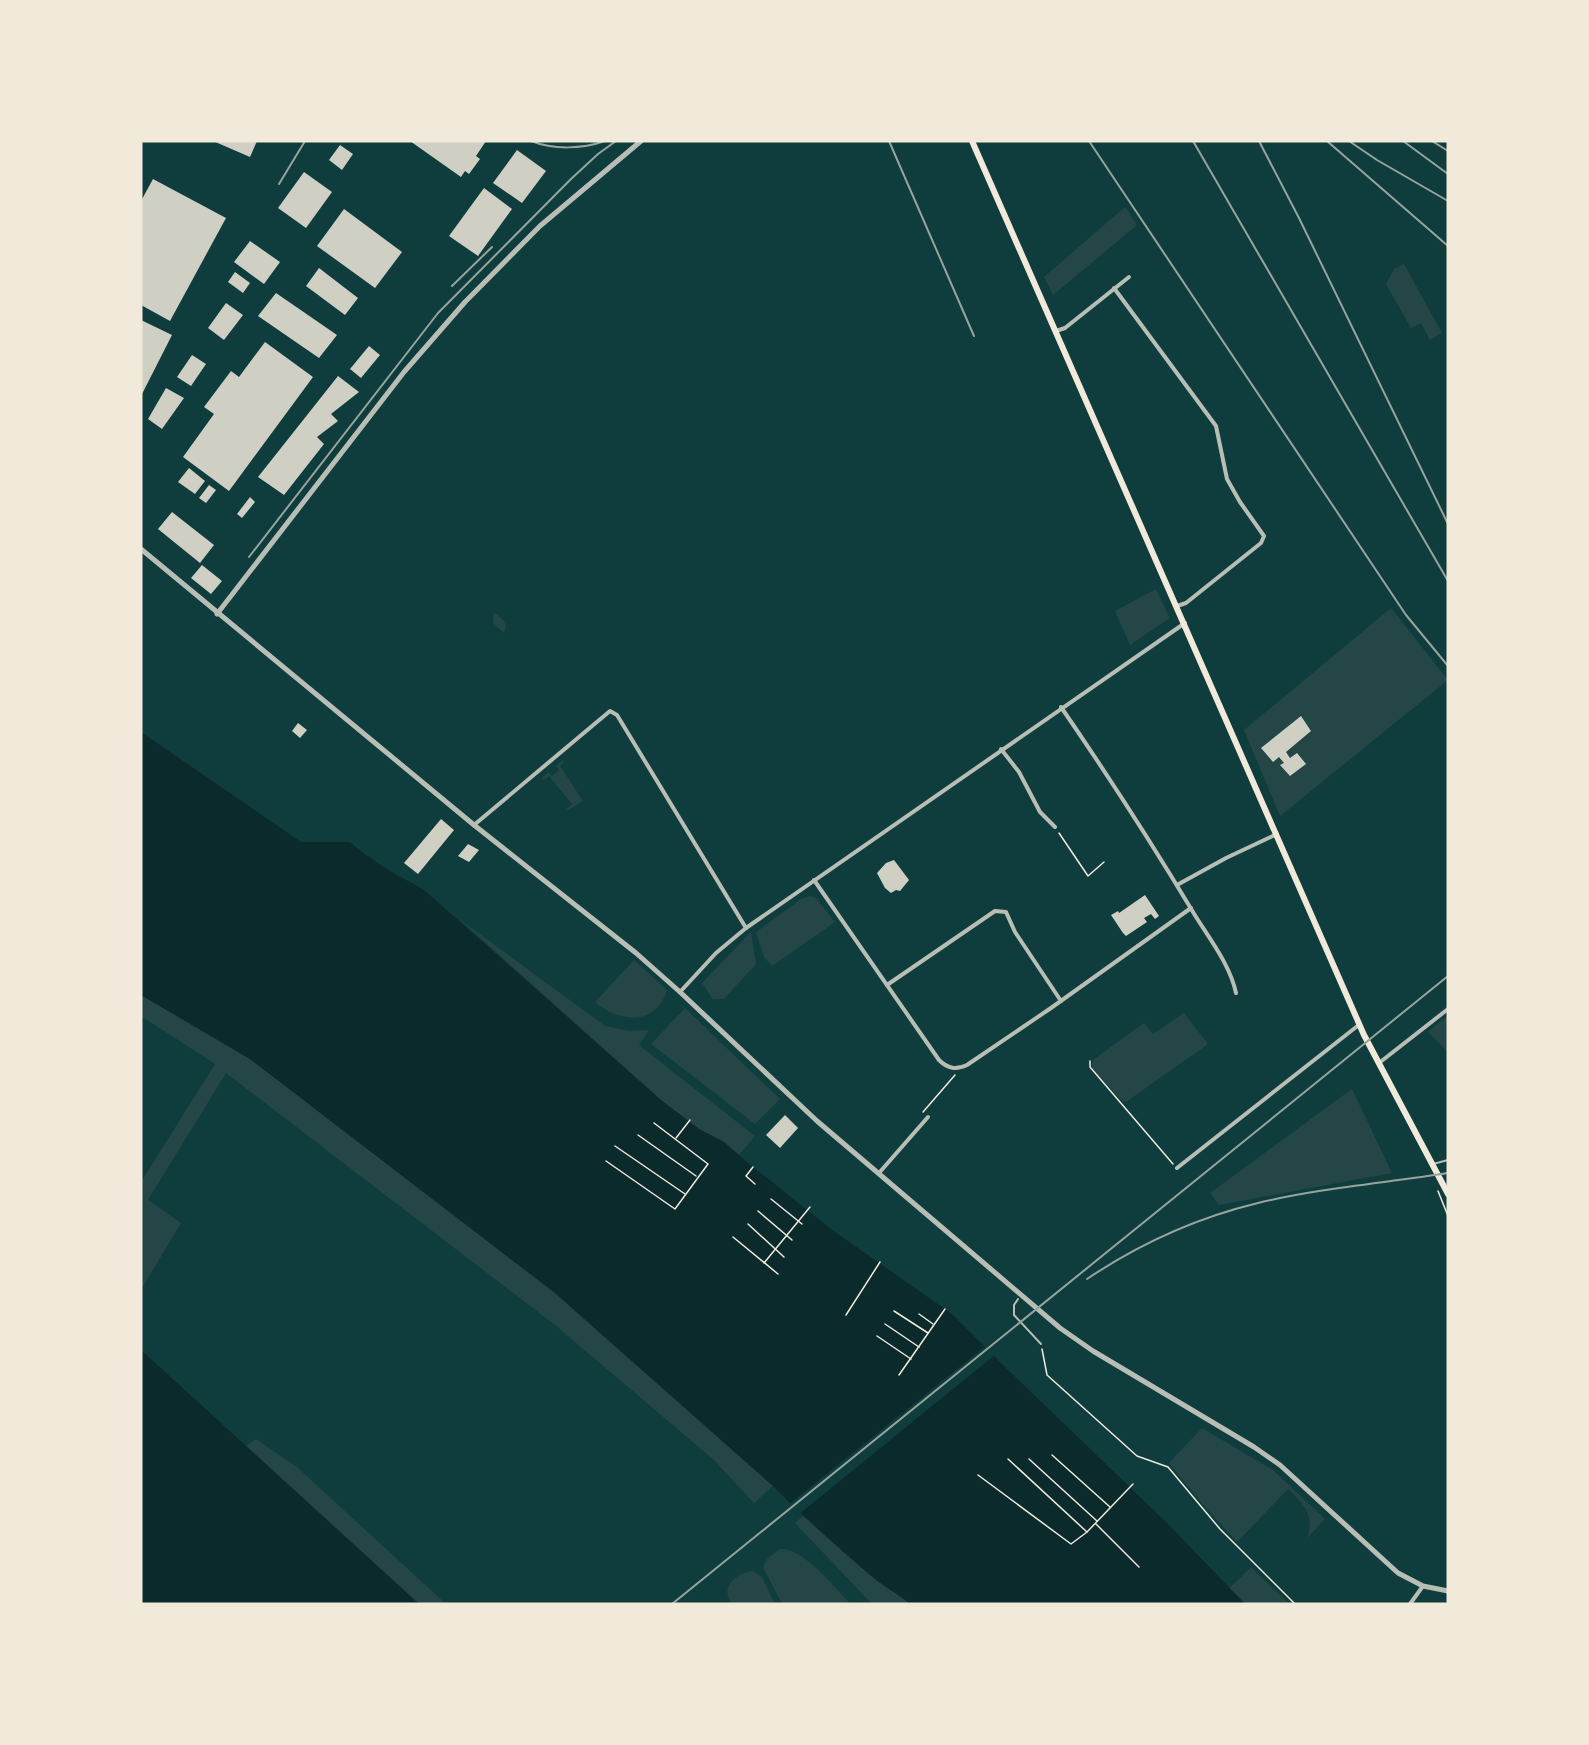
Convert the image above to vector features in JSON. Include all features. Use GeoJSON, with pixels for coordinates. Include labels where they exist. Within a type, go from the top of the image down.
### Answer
{"type":"FeatureCollection","features":[{"type":"Feature","properties":{"kind":"main road"},"geometry":{"type":"LineString","coordinates":[[972,141],[1364,1035],[1448,1194]]}},
{"type":"Feature","properties":{"kind":"street"},"geometry":{"type":"LineString","coordinates":[[217,614],[404,372],[465,302],[540,226],[641,141]]}},
{"type":"Feature","properties":{"kind":"street"},"geometry":{"type":"LineString","coordinates":[[1056,331],[1065,328],[1129,277]]}},
{"type":"Feature","properties":{"kind":"street"},"geometry":{"type":"LineString","coordinates":[[1114,288],[1216,426],[1227,479],[1264,536],[1261,543],[1186,603],[1177,606]]}},
{"type":"Feature","properties":{"kind":"street"},"geometry":{"type":"LineString","coordinates":[[141,549],[474,825],[610,932],[680,992],[789,1096],[878,1174],[1076,1340],[1274,1461],[1292,1475],[1391,1568],[1423,1586],[1448,1590]]}},
{"type":"Feature","properties":{"kind":"street"},"geometry":{"type":"LineString","coordinates":[[680,992],[716,953],[746,928],[1185,623]]}},
{"type":"Feature","properties":{"kind":"street"},"geometry":{"type":"LineString","coordinates":[[1061,707],[1120,793],[1177,885],[1230,973],[1236,993]]}},
{"type":"Feature","properties":{"kind":"street"},"geometry":{"type":"LineString","coordinates":[[474,825],[610,711],[617,715],[746,928]]}},
{"type":"Feature","properties":{"kind":"street"},"geometry":{"type":"LineString","coordinates":[[1001,749],[1019,772],[1040,812],[1055,827]]}},
{"type":"Feature","properties":{"kind":"street"},"geometry":{"type":"LineString","coordinates":[[1177,885],[1277,834]]}},
{"type":"Feature","properties":{"kind":"street"},"geometry":{"type":"LineString","coordinates":[[814,880],[939,1060],[944,1065],[955,1069],[967,1065],[1191,909]]}},
{"type":"Feature","properties":{"kind":"street"},"geometry":{"type":"LineString","coordinates":[[886,985],[995,911],[1006,912],[1015,932],[1061,1001]]}},
{"type":"Feature","properties":{"kind":"street"},"geometry":{"type":"LineString","coordinates":[[1379,1063],[1448,1010]]}},
{"type":"Feature","properties":{"kind":"street"},"geometry":{"type":"LineString","coordinates":[[1177,1168],[1360,1024]]}},
{"type":"Feature","properties":{"kind":"street"},"geometry":{"type":"LineString","coordinates":[[878,1174],[928,1117]]}},
{"type":"Feature","properties":{"kind":"street"},"geometry":{"type":"LineString","coordinates":[[1410,1604],[1418,1596],[1423,1586]]}},
{"type":"Feature","properties":{"kind":"lane"},"geometry":{"type":"LineString","coordinates":[[1432,1164],[1448,1161]]}},
{"type":"Feature","properties":{"kind":"lane"},"geometry":{"type":"LineString","coordinates":[[1018,1299],[1014,1305],[1014,1315],[1041,1344]]}},
{"type":"Feature","properties":{"kind":"path"},"geometry":{"type":"LineString","coordinates":[[1055,827],[1088,876],[1104,862]]}},
{"type":"Feature","properties":{"kind":"path"},"geometry":{"type":"LineString","coordinates":[[1090,1060],[1090,1067],[1177,1168]]}},
{"type":"Feature","properties":{"kind":"path"},"geometry":{"type":"LineString","coordinates":[[923,1112],[955,1075],[955,1069]]}},
{"type":"Feature","properties":{"kind":"path"},"geometry":{"type":"LineString","coordinates":[[676,1139],[690,1120]]}},
{"type":"Feature","properties":{"kind":"path"},"geometry":{"type":"LineString","coordinates":[[606,1161],[675,1209],[708,1164],[654,1123]]}},
{"type":"Feature","properties":{"kind":"path"},"geometry":{"type":"LineString","coordinates":[[638,1136],[698,1177]]}},
{"type":"Feature","properties":{"kind":"path"},"geometry":{"type":"LineString","coordinates":[[615,1146],[685,1194]]}},
{"type":"Feature","properties":{"kind":"path"},"geometry":{"type":"LineString","coordinates":[[753,1167],[746,1176],[755,1184]]}},
{"type":"Feature","properties":{"kind":"path"},"geometry":{"type":"LineString","coordinates":[[771,1199],[802,1224]]}},
{"type":"Feature","properties":{"kind":"path"},"geometry":{"type":"LineString","coordinates":[[764,1263],[810,1207]]}},
{"type":"Feature","properties":{"kind":"path"},"geometry":{"type":"LineString","coordinates":[[758,1211],[792,1240]]}},
{"type":"Feature","properties":{"kind":"path"},"geometry":{"type":"LineString","coordinates":[[748,1224],[784,1257]]}},
{"type":"Feature","properties":{"kind":"path"},"geometry":{"type":"LineString","coordinates":[[732,1237],[778,1274]]}},
{"type":"Feature","properties":{"kind":"path"},"geometry":{"type":"LineString","coordinates":[[846,1315],[880,1262]]}},
{"type":"Feature","properties":{"kind":"path"},"geometry":{"type":"LineString","coordinates":[[899,1375],[945,1309]]}},
{"type":"Feature","properties":{"kind":"path"},"geometry":{"type":"LineString","coordinates":[[894,1311],[928,1334]]}},
{"type":"Feature","properties":{"kind":"path"},"geometry":{"type":"LineString","coordinates":[[919,1314],[934,1324]]}},
{"type":"Feature","properties":{"kind":"path"},"geometry":{"type":"LineString","coordinates":[[885,1324],[919,1347]]}},
{"type":"Feature","properties":{"kind":"path"},"geometry":{"type":"LineString","coordinates":[[877,1336],[911,1359]]}},
{"type":"Feature","properties":{"kind":"path"},"geometry":{"type":"LineString","coordinates":[[1041,1344],[1047,1375],[1137,1456],[1168,1467],[1220,1529],[1295,1604]]}},
{"type":"Feature","properties":{"kind":"path"},"geometry":{"type":"LineString","coordinates":[[1052,1455],[1111,1507]]}},
{"type":"Feature","properties":{"kind":"path"},"geometry":{"type":"LineString","coordinates":[[1008,1459],[1087,1532]]}},
{"type":"Feature","properties":{"kind":"path"},"geometry":{"type":"LineString","coordinates":[[1029,1459],[1097,1522],[1139,1567]]}},
{"type":"Feature","properties":{"kind":"path"},"geometry":{"type":"LineString","coordinates":[[978,1475],[1071,1544],[1087,1532],[1133,1484]]}},
{"type":"Feature","properties":{"kind":"shaded area"},"geometry":{"type":"Polygon","coordinates":[[[1125,207],[1137,225],[1053,295],[1044,277],[1125,207]]]}},
{"type":"Feature","properties":{"kind":"shaded area"},"geometry":{"type":"Polygon","coordinates":[[[1404,264],[1442,333],[1430,340],[1421,323],[1411,328],[1386,284],[1394,269],[1404,264]]]}},
{"type":"Feature","properties":{"kind":"shaded area"},"geometry":{"type":"Polygon","coordinates":[[[1156,589],[1170,618],[1130,645],[1115,611],[1156,589]]]}},
{"type":"Feature","properties":{"kind":"shaded area"},"geometry":{"type":"Polygon","coordinates":[[[1391,608],[1448,680],[1280,816],[1244,730],[1391,608]]]}},
{"type":"Feature","properties":{"kind":"shaded area"},"geometry":{"type":"Polygon","coordinates":[[[494,612],[504,621],[506,626],[504,633],[493,623],[494,612]]]}},
{"type":"Feature","properties":{"kind":"shaded area"},"geometry":{"type":"Polygon","coordinates":[[[141,732],[301,842],[350,842],[385,868],[423,889],[661,1100],[699,1129],[724,1142],[835,1232],[952,1314],[1168,1524],[1245,1604],[910,1604],[874,1578],[555,1293],[250,1059],[141,995],[141,732]]]}},
{"type":"Feature","properties":{"kind":"shaded area"},"geometry":{"type":"Polygon","coordinates":[[[564,761],[560,766],[583,801],[568,810],[566,810],[572,804],[549,776],[543,780],[542,778],[548,772],[552,776],[559,770],[556,766],[564,761]]]}},
{"type":"Feature","properties":{"kind":"shaded area"},"geometry":{"type":"Polygon","coordinates":[[[810,896],[816,898],[835,922],[772,966],[764,957],[756,932],[801,899],[810,896]]]}},
{"type":"Feature","properties":{"kind":"shaded area"},"geometry":{"type":"Polygon","coordinates":[[[458,918],[605,1026],[629,1031],[649,1030],[639,1045],[755,1136],[739,1155],[724,1142],[699,1129],[661,1100],[458,918]]]}},
{"type":"Feature","properties":{"kind":"shaded area"},"geometry":{"type":"Polygon","coordinates":[[[751,932],[756,964],[724,999],[713,999],[702,983],[751,932]]]}},
{"type":"Feature","properties":{"kind":"shaded area"},"geometry":{"type":"Polygon","coordinates":[[[634,960],[667,990],[662,1002],[655,1010],[646,1015],[626,1017],[615,1014],[595,1002],[634,960]]]}},
{"type":"Feature","properties":{"kind":"shaded area"},"geometry":{"type":"Polygon","coordinates":[[[141,995],[250,1059],[555,1293],[773,1486],[754,1503],[714,1460],[555,1325],[226,1073],[148,1200],[181,1223],[141,1290],[141,1182],[215,1064],[141,1016],[141,995]]]}},
{"type":"Feature","properties":{"kind":"shaded area"},"geometry":{"type":"Polygon","coordinates":[[[685,1008],[780,1099],[755,1124],[651,1044],[685,1008]]]}},
{"type":"Feature","properties":{"kind":"shaded area"},"geometry":{"type":"Polygon","coordinates":[[[1184,1013],[1208,1044],[1126,1102],[1121,1100],[1092,1068],[1093,1060],[1144,1023],[1153,1034],[1184,1013]]]}},
{"type":"Feature","properties":{"kind":"shaded area"},"geometry":{"type":"Polygon","coordinates":[[[1448,1015],[1448,1052],[1428,1032],[1448,1015]]]}},
{"type":"Feature","properties":{"kind":"shaded area"},"geometry":{"type":"Polygon","coordinates":[[[1352,1089],[1392,1173],[1219,1205],[1210,1193],[1352,1089]]]}},
{"type":"Feature","properties":{"kind":"shaded area"},"geometry":{"type":"Polygon","coordinates":[[[141,1350],[419,1604],[141,1604],[141,1350]]]}},
{"type":"Feature","properties":{"kind":"shaded area"},"geometry":{"type":"Polygon","coordinates":[[[1202,1428],[1273,1470],[1325,1519],[1307,1538],[1310,1523],[1307,1510],[1288,1489],[1237,1542],[1169,1463],[1202,1428]]]}},
{"type":"Feature","properties":{"kind":"shaded area"},"geometry":{"type":"Polygon","coordinates":[[[256,1439],[297,1467],[446,1604],[419,1604],[246,1446],[256,1439]]]}},
{"type":"Feature","properties":{"kind":"shaded area"},"geometry":{"type":"Polygon","coordinates":[[[803,1516],[870,1575],[910,1604],[872,1604],[795,1523],[803,1516]]]}},
{"type":"Feature","properties":{"kind":"shaded area"},"geometry":{"type":"Polygon","coordinates":[[[780,1549],[799,1554],[828,1579],[851,1604],[782,1604],[763,1567],[767,1559],[780,1549]]]}},
{"type":"Feature","properties":{"kind":"shaded area"},"geometry":{"type":"Polygon","coordinates":[[[1251,1567],[1289,1604],[1245,1604],[1230,1588],[1251,1567]]]}},
{"type":"Feature","properties":{"kind":"shaded area"},"geometry":{"type":"Polygon","coordinates":[[[753,1571],[762,1577],[775,1604],[732,1604],[728,1598],[727,1592],[731,1582],[753,1571]]]}},
{"type":"Feature","properties":{"kind":"pier"},"geometry":{"type":"Polygon","coordinates":[[[987,1345],[996,1354],[798,1515],[788,1505],[987,1345]]]}},
{"type":"Feature","properties":{"kind":"building"},"geometry":{"type":"Polygon","coordinates":[[[213,141],[257,141],[250,157],[213,141]]]}},
{"type":"Feature","properties":{"kind":"building"},"geometry":{"type":"Polygon","coordinates":[[[410,141],[486,141],[476,156],[480,159],[469,174],[465,171],[461,177],[410,141]]]}},
{"type":"Feature","properties":{"kind":"building"},"geometry":{"type":"Polygon","coordinates":[[[340,145],[353,154],[342,170],[329,160],[340,145]]]}},
{"type":"Feature","properties":{"kind":"building"},"geometry":{"type":"Polygon","coordinates":[[[517,150],[546,171],[522,203],[493,183],[517,150]]]}},
{"type":"Feature","properties":{"kind":"building"},"geometry":{"type":"Polygon","coordinates":[[[304,172],[332,192],[306,228],[278,208],[304,172]]]}},
{"type":"Feature","properties":{"kind":"building"},"geometry":{"type":"Polygon","coordinates":[[[153,179],[226,218],[170,321],[141,305],[141,201],[153,179]]]}},
{"type":"Feature","properties":{"kind":"building"},"geometry":{"type":"Polygon","coordinates":[[[484,188],[512,209],[478,256],[449,236],[484,188]]]}},
{"type":"Feature","properties":{"kind":"building"},"geometry":{"type":"Polygon","coordinates":[[[344,209],[402,252],[375,288],[317,246],[344,209]]]}},
{"type":"Feature","properties":{"kind":"building"},"geometry":{"type":"Polygon","coordinates":[[[250,241],[280,262],[264,284],[234,262],[250,241]]]}},
{"type":"Feature","properties":{"kind":"building"},"geometry":{"type":"Polygon","coordinates":[[[319,268],[358,298],[345,315],[306,286],[319,268]]]}},
{"type":"Feature","properties":{"kind":"building"},"geometry":{"type":"Polygon","coordinates":[[[235,272],[250,283],[243,293],[228,282],[235,272]]]}},
{"type":"Feature","properties":{"kind":"building"},"geometry":{"type":"Polygon","coordinates":[[[276,293],[337,335],[319,358],[258,316],[276,293]]]}},
{"type":"Feature","properties":{"kind":"building"},"geometry":{"type":"Polygon","coordinates":[[[226,303],[243,315],[224,340],[208,328],[226,303]]]}},
{"type":"Feature","properties":{"kind":"building"},"geometry":{"type":"Polygon","coordinates":[[[141,320],[172,335],[141,396],[141,320]]]}},
{"type":"Feature","properties":{"kind":"building"},"geometry":{"type":"Polygon","coordinates":[[[265,342],[313,377],[229,491],[183,457],[214,414],[204,407],[231,371],[239,377],[265,342]]]}},
{"type":"Feature","properties":{"kind":"building"},"geometry":{"type":"Polygon","coordinates":[[[369,346],[380,355],[361,378],[350,369],[369,346]]]}},
{"type":"Feature","properties":{"kind":"building"},"geometry":{"type":"Polygon","coordinates":[[[192,355],[206,364],[191,386],[177,377],[192,355]]]}},
{"type":"Feature","properties":{"kind":"building"},"geometry":{"type":"Polygon","coordinates":[[[338,376],[359,392],[331,414],[338,421],[317,437],[324,444],[284,495],[258,477],[338,376]]]}},
{"type":"Feature","properties":{"kind":"building"},"geometry":{"type":"Polygon","coordinates":[[[166,388],[184,398],[162,429],[148,419],[166,388]]]}},
{"type":"Feature","properties":{"kind":"building"},"geometry":{"type":"Polygon","coordinates":[[[189,468],[205,481],[195,494],[178,482],[189,468]]]}},
{"type":"Feature","properties":{"kind":"building"},"geometry":{"type":"Polygon","coordinates":[[[209,485],[216,490],[206,503],[199,498],[209,485]]]}},
{"type":"Feature","properties":{"kind":"building"},"geometry":{"type":"Polygon","coordinates":[[[250,497],[255,502],[242,518],[237,514],[250,497]]]}},
{"type":"Feature","properties":{"kind":"building"},"geometry":{"type":"Polygon","coordinates":[[[172,512],[214,545],[200,563],[158,529],[172,512]]]}},
{"type":"Feature","properties":{"kind":"building"},"geometry":{"type":"Polygon","coordinates":[[[202,565],[222,581],[211,594],[191,578],[202,565]]]}},
{"type":"Feature","properties":{"kind":"building"},"geometry":{"type":"Polygon","coordinates":[[[1301,716],[1311,731],[1286,752],[1290,758],[1297,753],[1306,764],[1290,776],[1280,765],[1284,763],[1279,757],[1273,762],[1261,748],[1301,716]]]}},
{"type":"Feature","properties":{"kind":"building"},"geometry":{"type":"Polygon","coordinates":[[[298,723],[307,730],[300,738],[292,731],[298,723]]]}},
{"type":"Feature","properties":{"kind":"building"},"geometry":{"type":"Polygon","coordinates":[[[441,819],[454,830],[418,874],[404,863],[441,819]]]}},
{"type":"Feature","properties":{"kind":"building"},"geometry":{"type":"Polygon","coordinates":[[[468,844],[479,850],[469,862],[458,856],[468,844]]]}},
{"type":"Feature","properties":{"kind":"building"},"geometry":{"type":"Polygon","coordinates":[[[894,860],[909,880],[900,891],[896,890],[891,893],[885,888],[877,873],[886,863],[894,860]]]}},
{"type":"Feature","properties":{"kind":"building"},"geometry":{"type":"Polygon","coordinates":[[[1145,895],[1159,916],[1155,919],[1151,914],[1144,918],[1147,922],[1126,936],[1111,915],[1118,911],[1119,913],[1145,895]]]}},
{"type":"Feature","properties":{"kind":"building"},"geometry":{"type":"Polygon","coordinates":[[[785,1115],[798,1128],[780,1148],[766,1135],[785,1115]]]}},
{"type":"Feature","properties":{"kind":"railway"},"geometry":{"type":"LineString","coordinates":[[279,184],[305,141]]}},
{"type":"Feature","properties":{"kind":"railway"},"geometry":{"type":"LineString","coordinates":[[531,141],[549,146],[568,147],[587,146],[605,141]]}},
{"type":"Feature","properties":{"kind":"railway"},"geometry":{"type":"LineString","coordinates":[[249,557],[438,313],[571,179],[616,141]]}},
{"type":"Feature","properties":{"kind":"railway"},"geometry":{"type":"LineString","coordinates":[[889,141],[974,336]]}},
{"type":"Feature","properties":{"kind":"railway"},"geometry":{"type":"LineString","coordinates":[[1089,141],[1406,615],[1448,666]]}},
{"type":"Feature","properties":{"kind":"railway"},"geometry":{"type":"LineString","coordinates":[[1193,141],[1448,581]]}},
{"type":"Feature","properties":{"kind":"railway"},"geometry":{"type":"LineString","coordinates":[[1259,141],[1448,524]]}},
{"type":"Feature","properties":{"kind":"railway"},"geometry":{"type":"LineString","coordinates":[[1327,141],[1448,246]]}},
{"type":"Feature","properties":{"kind":"railway"},"geometry":{"type":"LineString","coordinates":[[1349,141],[1448,201]]}},
{"type":"Feature","properties":{"kind":"railway"},"geometry":{"type":"LineString","coordinates":[[1403,141],[1448,174]]}},
{"type":"Feature","properties":{"kind":"railway"},"geometry":{"type":"LineString","coordinates":[[1432,141],[1448,151]]}},
{"type":"Feature","properties":{"kind":"railway"},"geometry":{"type":"LineString","coordinates":[[452,286],[492,247]]}},
{"type":"Feature","properties":{"kind":"railway"},"geometry":{"type":"LineString","coordinates":[[672,1604],[1448,976]]}},
{"type":"Feature","properties":{"kind":"railway"},"geometry":{"type":"LineString","coordinates":[[1087,1279],[1127,1254],[1190,1224],[1235,1209],[1305,1193],[1448,1173]]}}]}
